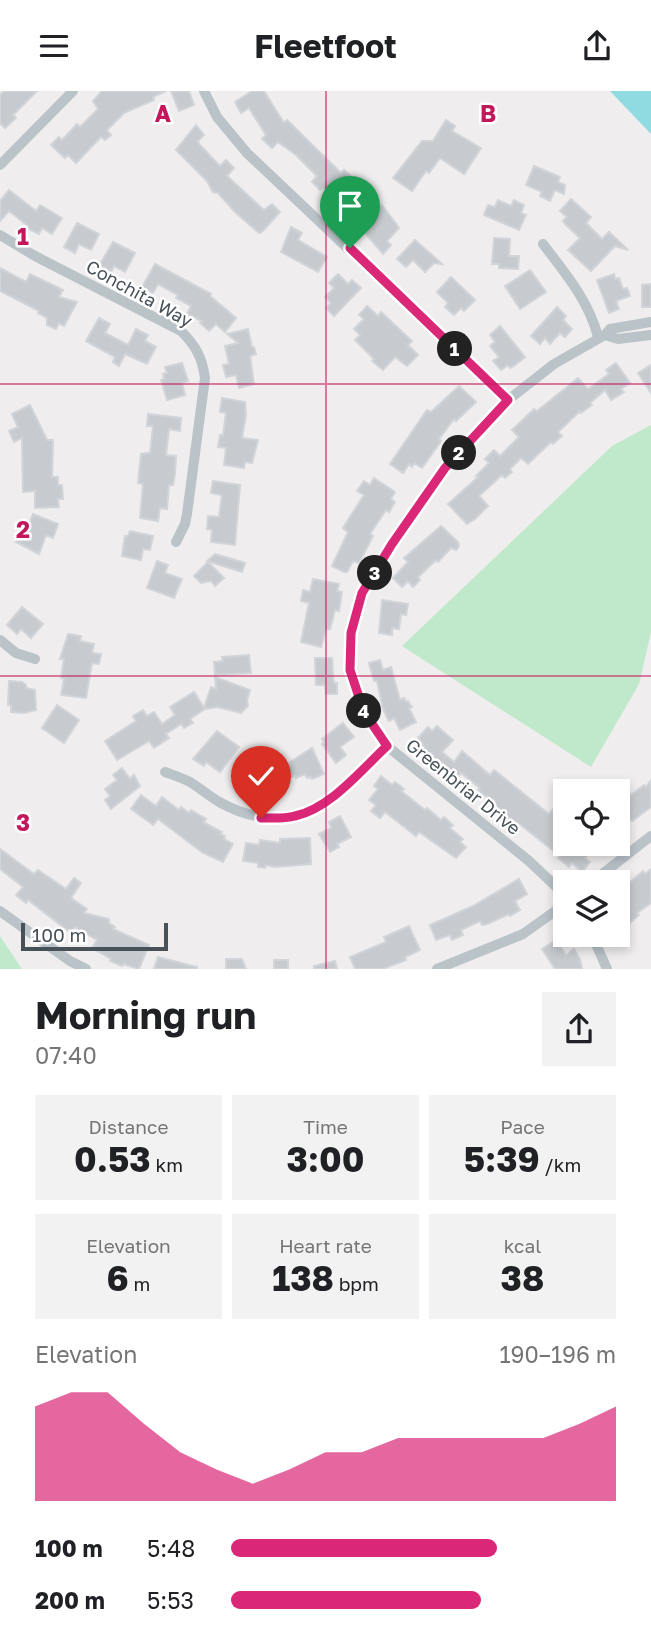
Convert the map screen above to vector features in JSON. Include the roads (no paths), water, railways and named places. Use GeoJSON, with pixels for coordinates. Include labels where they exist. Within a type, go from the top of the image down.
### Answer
{"type":"FeatureCollection","features":[{"type":"Feature","properties":{"kind":"street"},"geometry":{"type":"LineString","coordinates":[[0,166],[72,91]]}},
{"type":"Feature","properties":{"kind":"street"},"geometry":{"type":"LineString","coordinates":[[204,91],[217,117],[247,153],[508,400]]}},
{"type":"Feature","properties":{"kind":"street","name":"Conchita Way"},"geometry":{"type":"LineString","coordinates":[[0,235],[35,256],[181,331],[202,357],[205,378],[187,515],[176,542]]}},
{"type":"Feature","properties":{"kind":"street"},"geometry":{"type":"LineString","coordinates":[[543,244],[582,296],[602,336],[618,339],[651,335]]}},
{"type":"Feature","properties":{"kind":"street","name":"Greenbriar Drive"},"geometry":{"type":"LineString","coordinates":[[553,884],[529,861],[387,746],[364,712],[350,670],[351,633],[362,593],[392,544],[445,468],[508,400],[554,363],[610,329],[651,322]]}},
{"type":"Feature","properties":{"kind":"street"},"geometry":{"type":"LineString","coordinates":[[0,640],[16,653],[35,659]]}},
{"type":"Feature","properties":{"kind":"street"},"geometry":{"type":"LineString","coordinates":[[164,772],[188,781],[220,802],[244,813],[261,818],[294,816],[331,797],[387,746]]}},
{"type":"Feature","properties":{"kind":"street"},"geometry":{"type":"LineString","coordinates":[[608,870],[651,837]]}},
{"type":"Feature","properties":{"kind":"street"},"geometry":{"type":"LineString","coordinates":[[0,911],[70,961],[86,969]]}},
{"type":"Feature","properties":{"kind":"street"},"geometry":{"type":"LineString","coordinates":[[437,969],[523,934],[553,913]]}},
{"type":"Feature","properties":{"kind":"street"},"geometry":{"type":"LineString","coordinates":[[597,947],[607,969]]}},
{"type":"Feature","properties":{"kind":"water"},"geometry":{"type":"Polygon","coordinates":[[[610,91],[651,91],[651,134],[610,91]]]}}]}
